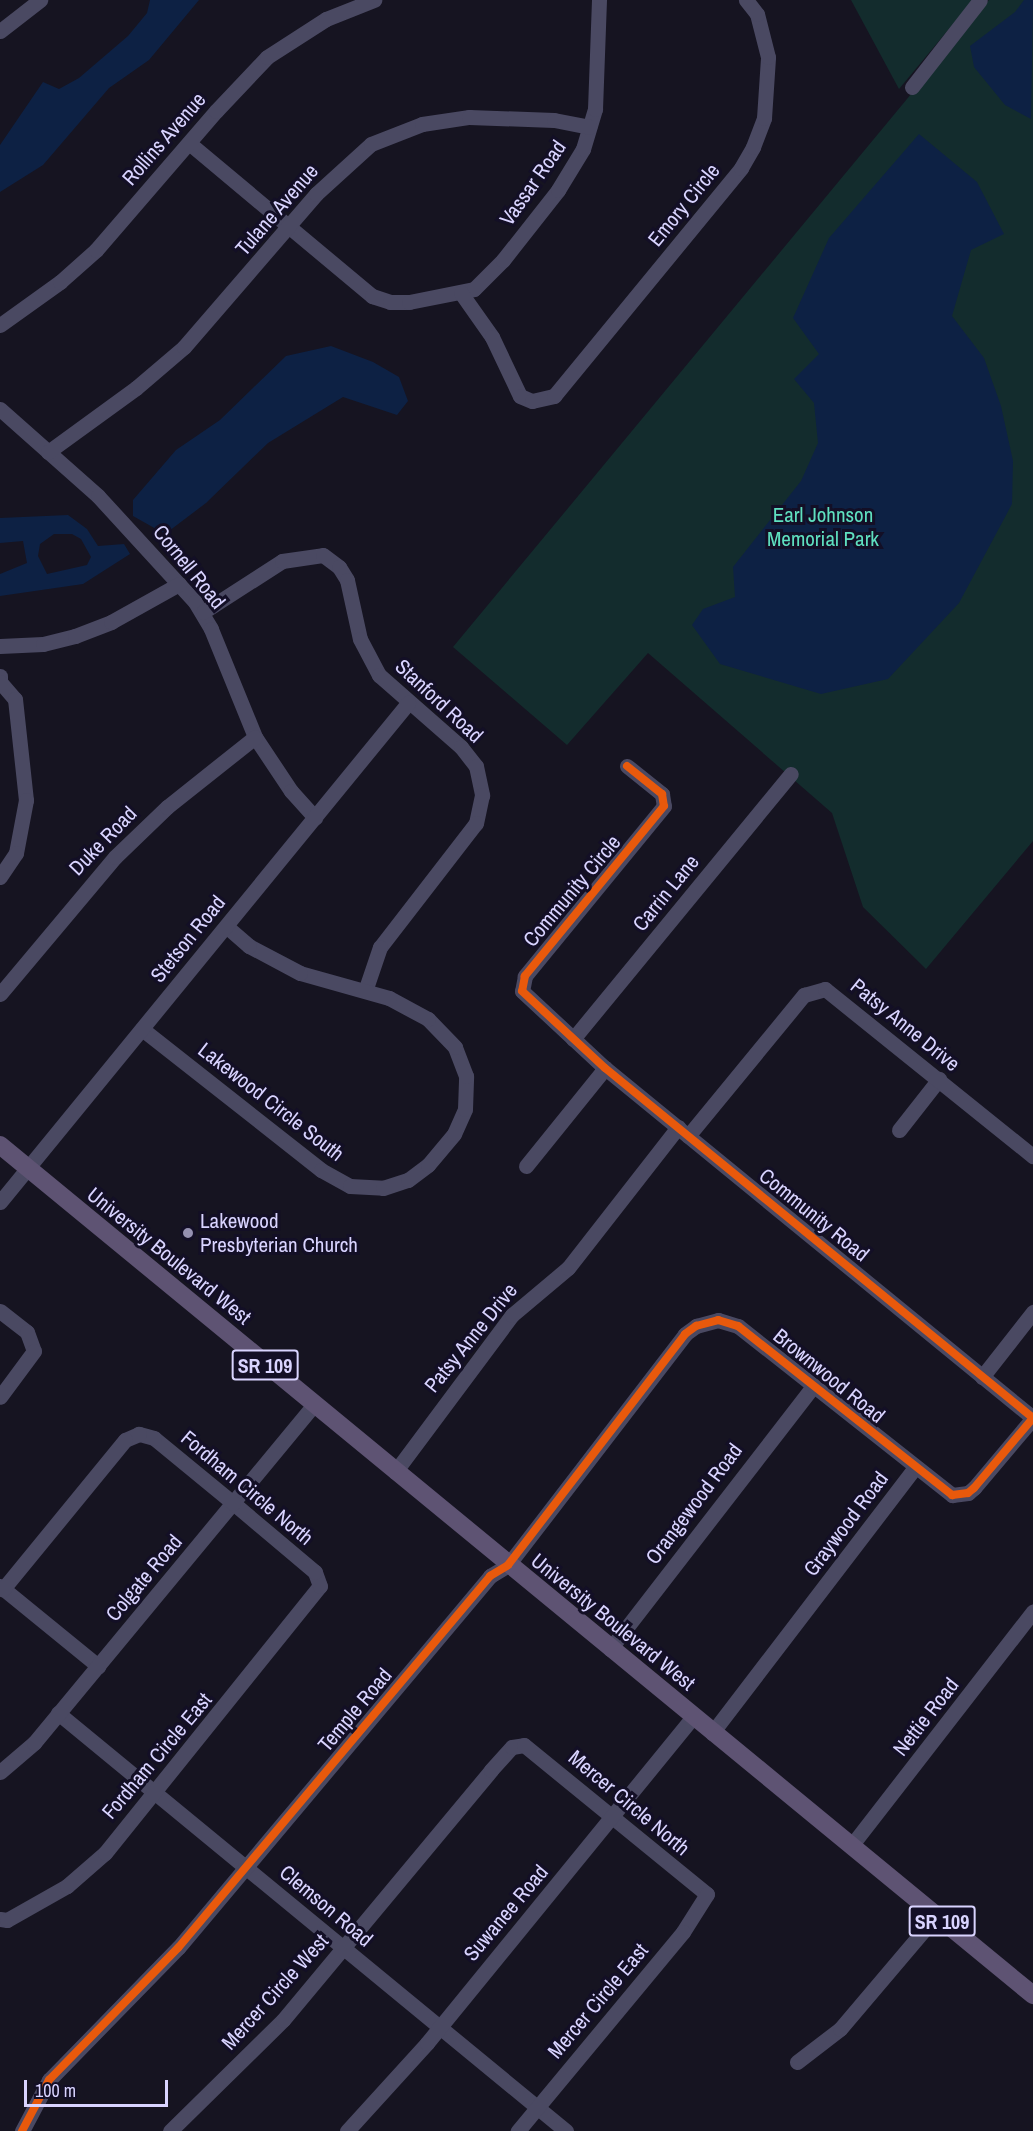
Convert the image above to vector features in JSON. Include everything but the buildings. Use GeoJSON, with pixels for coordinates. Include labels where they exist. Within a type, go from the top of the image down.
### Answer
{"type":"FeatureCollection","features":[{"type":"Feature","properties":{"kind":"main road","name":"University Boulevard West"},"geometry":{"type":"LineString","coordinates":[[0,1145],[1033,1995]]}},
{"type":"Feature","properties":{"kind":"street"},"geometry":{"type":"LineString","coordinates":[[0,31],[40,0]]}},
{"type":"Feature","properties":{"kind":"street","name":"Rollins Avenue"},"geometry":{"type":"LineString","coordinates":[[0,325],[60,282],[96,250],[252,72],[288,42],[326,19],[374,0]]}},
{"type":"Feature","properties":{"kind":"street","name":"Vassar Road"},"geometry":{"type":"LineString","coordinates":[[461,293],[474,289],[493,271],[558,190],[583,149],[596,109],[600,0]]}},
{"type":"Feature","properties":{"kind":"street","name":"Emory Circle"},"geometry":{"type":"LineString","coordinates":[[461,293],[497,347],[515,389],[527,400],[541,402],[554,396],[749,156],[764,118],[768,65],[763,29],[746,0]]}},
{"type":"Feature","properties":{"kind":"street"},"geometry":{"type":"LineString","coordinates":[[912,87],[980,0]]}},
{"type":"Feature","properties":{"kind":"street","name":"Tulane Avenue"},"geometry":{"type":"LineString","coordinates":[[48,452],[168,362],[352,159],[371,144],[404,129],[469,117],[554,120],[589,128]]}},
{"type":"Feature","properties":{"kind":"street"},"geometry":{"type":"LineString","coordinates":[[189,143],[364,291],[380,299],[409,302],[461,293]]}},
{"type":"Feature","properties":{"kind":"street","name":"Cornell Road"},"geometry":{"type":"LineString","coordinates":[[0,409],[98,496],[202,612],[255,737],[315,818]]}},
{"type":"Feature","properties":{"kind":"street","name":"Stanford Road"},"geometry":{"type":"LineString","coordinates":[[202,612],[282,561],[323,555],[339,567],[347,580],[368,658],[408,703],[471,758],[482,787],[480,807],[465,841],[380,947],[365,991]]}},
{"type":"Feature","properties":{"kind":"street"},"geometry":{"type":"LineString","coordinates":[[0,646],[43,644],[75,636],[111,622],[179,584]]}},
{"type":"Feature","properties":{"kind":"street"},"geometry":{"type":"LineString","coordinates":[[0,676],[0,682],[15,699],[26,801],[16,853],[0,877]]}},
{"type":"Feature","properties":{"kind":"street","name":"Stetson Road"},"geometry":{"type":"LineString","coordinates":[[0,1202],[408,703]]}},
{"type":"Feature","properties":{"kind":"street","name":"Duke Road"},"geometry":{"type":"LineString","coordinates":[[0,994],[115,857],[182,794],[255,737]]}},
{"type":"Feature","properties":{"kind":"street","name":"Community Circle"},"geometry":{"type":"LineString","coordinates":[[573,1039],[522,991],[521,985],[664,806],[662,794],[627,766]]}},
{"type":"Feature","properties":{"kind":"street","name":"Carrin Lane"},"geometry":{"type":"LineString","coordinates":[[573,1039],[791,774]]}},
{"type":"Feature","properties":{"kind":"street"},"geometry":{"type":"LineString","coordinates":[[226,926],[265,957],[300,973],[365,991]]}},
{"type":"Feature","properties":{"kind":"street","name":"Patsy Anne Drive"},"geometry":{"type":"LineString","coordinates":[[395,1472],[512,1315],[568,1268],[683,1131],[783,1018],[812,990],[832,992],[1033,1156]]}},
{"type":"Feature","properties":{"kind":"street","name":"Lakewood Circle South"},"geometry":{"type":"LineString","coordinates":[[142,1029],[321,1170],[350,1186],[383,1188],[418,1173],[454,1134],[467,1097],[464,1068],[447,1037],[428,1019],[399,1002],[365,991]]}},
{"type":"Feature","properties":{"kind":"street","name":"Community Road"},"geometry":{"type":"LineString","coordinates":[[573,1039],[605,1068],[1033,1418]]}},
{"type":"Feature","properties":{"kind":"street"},"geometry":{"type":"LineString","coordinates":[[526,1166],[605,1068]]}},
{"type":"Feature","properties":{"kind":"street"},"geometry":{"type":"LineString","coordinates":[[899,1130],[939,1079]]}},
{"type":"Feature","properties":{"kind":"street"},"geometry":{"type":"LineString","coordinates":[[0,1311],[27,1332],[34,1351],[0,1397]]}},
{"type":"Feature","properties":{"kind":"street"},"geometry":{"type":"LineString","coordinates":[[982,1377],[1033,1312]]}},
{"type":"Feature","properties":{"kind":"street","name":"Brownwood Road"},"geometry":{"type":"LineString","coordinates":[[718,1320],[738,1326],[914,1469]]}},
{"type":"Feature","properties":{"kind":"street","name":"Temple Road"},"geometry":{"type":"LineString","coordinates":[[22,2131],[49,2080],[178,1948],[248,1868],[490,1576],[508,1565],[685,1334],[696,1326],[718,1320]]}},
{"type":"Feature","properties":{"kind":"street","name":"Orangewood Road"},"geometry":{"type":"LineString","coordinates":[[610,1649],[813,1386]]}},
{"type":"Feature","properties":{"kind":"street","name":"Colgate Road"},"geometry":{"type":"LineString","coordinates":[[0,1772],[33,1743],[314,1405]]}},
{"type":"Feature","properties":{"kind":"street","name":"Graywood Road"},"geometry":{"type":"LineString","coordinates":[[712,1733],[914,1469],[952,1495],[968,1493],[1033,1418]]}},
{"type":"Feature","properties":{"kind":"street","name":"Fordham Circle North"},"geometry":{"type":"LineString","coordinates":[[2,1587],[125,1440],[139,1434],[154,1438],[233,1503],[315,1572],[320,1586]]}},
{"type":"Feature","properties":{"kind":"street","name":"Fordham Circle East"},"geometry":{"type":"LineString","coordinates":[[2,1922],[67,1886],[95,1863],[320,1586]]}},
{"type":"Feature","properties":{"kind":"street"},"geometry":{"type":"LineString","coordinates":[[2,1587],[98,1666]]}},
{"type":"Feature","properties":{"kind":"street","name":"Nettie Road"},"geometry":{"type":"LineString","coordinates":[[851,1846],[1033,1611]]}},
{"type":"Feature","properties":{"kind":"street","name":"Clemson Road"},"geometry":{"type":"LineString","coordinates":[[58,1713],[566,2131]]}},
{"type":"Feature","properties":{"kind":"street","name":"Suwanee Road"},"geometry":{"type":"LineString","coordinates":[[347,2131],[439,2027],[693,1717]]}},
{"type":"Feature","properties":{"kind":"street","name":"Mercer Circle North"},"geometry":{"type":"LineString","coordinates":[[524,1745],[707,1894]]}},
{"type":"Feature","properties":{"kind":"street","name":"Mercer Circle West"},"geometry":{"type":"LineString","coordinates":[[170,2131],[284,2020],[491,1770],[512,1747],[524,1745]]}},
{"type":"Feature","properties":{"kind":"street","name":"Mercer Circle East"},"geometry":{"type":"LineString","coordinates":[[518,2131],[683,1932],[707,1894]]}},
{"type":"Feature","properties":{"kind":"street"},"geometry":{"type":"LineString","coordinates":[[797,2062],[840,2029],[936,1916]]}},
{"type":"Feature","properties":{"kind":"green space"},"geometry":{"type":"Polygon","coordinates":[[[851,0],[973,0],[899,89],[851,0]]]}},
{"type":"Feature","properties":{"kind":"green space","name":"Earl Johnson Memorial Park"},"geometry":{"type":"Polygon","coordinates":[[[989,0],[1033,0],[1033,841],[926,969],[863,907],[832,813],[648,653],[567,745],[453,647],[989,0]]]}},
{"type":"Feature","properties":{"kind":"water"},"geometry":{"type":"Polygon","coordinates":[[[150,0],[199,0],[149,60],[109,88],[43,165],[0,192],[0,145],[43,82],[59,89],[79,78],[128,36],[147,13],[150,0]]]}},
{"type":"Feature","properties":{"kind":"water"},"geometry":{"type":"Polygon","coordinates":[[[1024,0],[1033,0],[1031,119],[1005,105],[974,67],[970,46],[1015,12],[1024,0]]]}},
{"type":"Feature","properties":{"kind":"water"},"geometry":{"type":"Polygon","coordinates":[[[919,134],[977,182],[1004,234],[971,250],[952,316],[984,358],[1001,406],[1013,461],[1012,504],[959,603],[888,679],[821,694],[720,664],[692,625],[703,609],[735,597],[733,567],[801,481],[818,443],[814,403],[794,379],[819,354],[793,318],[829,238],[919,134]]]}},
{"type":"Feature","properties":{"kind":"water"},"geometry":{"type":"Polygon","coordinates":[[[331,346],[373,362],[399,377],[408,401],[397,415],[343,397],[268,443],[206,503],[165,534],[133,516],[133,500],[176,450],[220,420],[286,356],[331,346]]]}},
{"type":"Feature","properties":{"kind":"water"},"geometry":{"type":"Polygon","coordinates":[[[68,515],[87,529],[98,546],[124,544],[130,554],[83,584],[0,596],[0,574],[27,563],[23,541],[0,543],[0,518],[68,515]],[[54,534],[40,544],[38,556],[47,574],[87,565],[91,557],[81,539],[72,534],[54,534]]]}},
{"type":"Feature","properties":{"kind":"cycle path"},"geometry":{"type":"LineString","coordinates":[[627,766],[662,794],[664,806],[525,976],[522,991],[605,1068],[1033,1418]]}},
{"type":"Feature","properties":{"kind":"cycle path"},"geometry":{"type":"LineString","coordinates":[[22,2131],[49,2080],[178,1948],[490,1576],[508,1565],[685,1334],[696,1326],[718,1320],[738,1326],[952,1495],[968,1493],[974,1488],[1033,1418]]}},
{"type":"Feature","properties":{"kind":"place","name":"Lakewood Presbyterian Church"},"geometry":{"type":"Point","coordinates":[188,1233]}}]}
